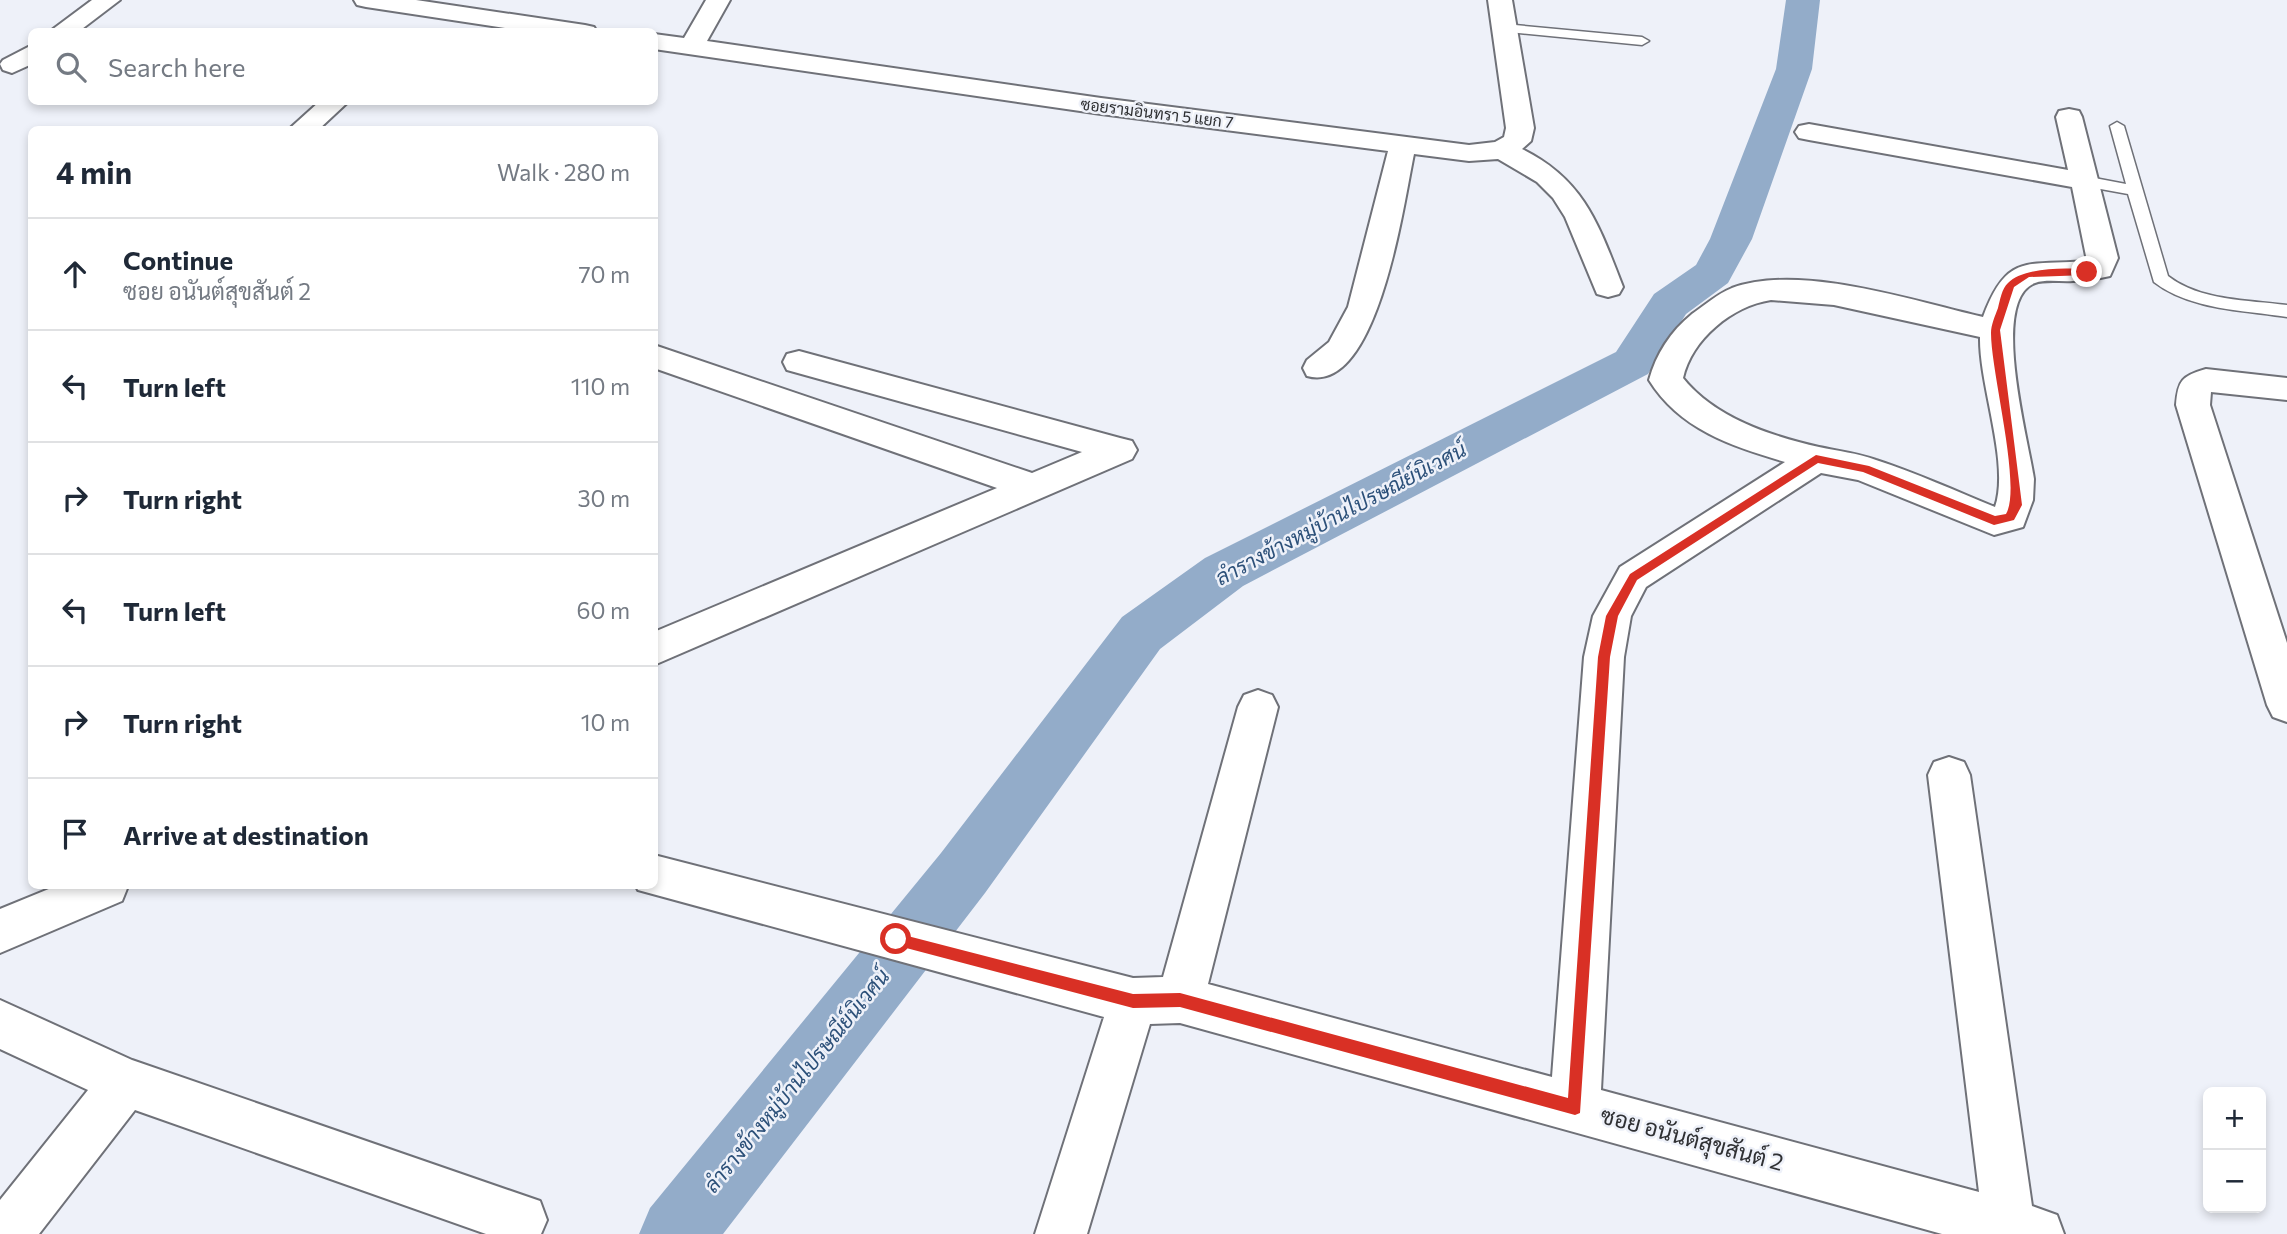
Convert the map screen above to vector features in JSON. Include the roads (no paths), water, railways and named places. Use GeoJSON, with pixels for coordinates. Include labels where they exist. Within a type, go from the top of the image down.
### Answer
{"type":"FeatureCollection","features":[{"type":"Feature","properties":{"kind":"street"},"geometry":{"type":"LineString","coordinates":[[67,28],[108,0]]}},
{"type":"Feature","properties":{"kind":"street"},"geometry":{"type":"LineString","coordinates":[[366,0],[559,28]]}},
{"type":"Feature","properties":{"kind":"street"},"geometry":{"type":"LineString","coordinates":[[500,19],[516,0]]}},
{"type":"Feature","properties":{"kind":"street"},"geometry":{"type":"LineString","coordinates":[[691,47],[718,0]]}},
{"type":"Feature","properties":{"kind":"street"},"geometry":{"type":"LineString","coordinates":[[1500,0],[1520,128],[1517,141],[1502,150]]}},
{"type":"Feature","properties":{"kind":"street"},"geometry":{"type":"LineString","coordinates":[[425,28],[444,11]]}},
{"type":"Feature","properties":{"kind":"street","name":"ซอยรามอินทรา 5 แยก 7"},"geometry":{"type":"LineString","coordinates":[[658,42],[1101,106],[1469,153],[1502,150]]}},
{"type":"Feature","properties":{"kind":"street"},"geometry":{"type":"LineString","coordinates":[[306,126],[331,105]]}},
{"type":"Feature","properties":{"kind":"street"},"geometry":{"type":"LineString","coordinates":[[1996,330],[1839,296],[1798,290],[1764,291],[1746,294],[1727,304],[1690,332],[1669,363],[1666,380],[1677,397],[1695,413],[1747,437],[1816,459],[1865,469],[1994,521],[2010,517],[2017,505],[1998,368],[1996,330],[2010,285],[2027,274],[2087,272],[2099,269],[2103,258],[2069,117]]}},
{"type":"Feature","properties":{"kind":"street"},"geometry":{"type":"LineString","coordinates":[[1809,132],[2084,181]]}},
{"type":"Feature","properties":{"kind":"street"},"geometry":{"type":"LineString","coordinates":[[1319,368],[1342,349],[1364,307],[1403,144]]}},
{"type":"Feature","properties":{"kind":"street"},"geometry":{"type":"LineString","coordinates":[[1502,150],[1537,168],[1555,182],[1577,212],[1608,287]]}},
{"type":"Feature","properties":{"kind":"street"},"geometry":{"type":"LineString","coordinates":[[658,357],[1031,486]]}},
{"type":"Feature","properties":{"kind":"street"},"geometry":{"type":"LineString","coordinates":[[658,647],[1119,450],[799,362]]}},
{"type":"Feature","properties":{"kind":"street"},"geometry":{"type":"LineString","coordinates":[[2287,389],[2235,381],[2206,380],[2194,387],[2193,405],[2287,705]]}},
{"type":"Feature","properties":{"kind":"street"},"geometry":{"type":"LineString","coordinates":[[1575,1108],[1604,657],[1612,616],[1633,577],[1816,459]]}},
{"type":"Feature","properties":{"kind":"street"},"geometry":{"type":"LineString","coordinates":[[1180,1000],[1258,707]]}},
{"type":"Feature","properties":{"kind":"street"},"geometry":{"type":"LineString","coordinates":[[1949,775],[2023,1230]]}},
{"type":"Feature","properties":{"kind":"street","name":"ซอย อนันต์สุขสันต์ 2"},"geometry":{"type":"LineString","coordinates":[[658,876],[1133,1001],[1180,1000],[2023,1230]]}},
{"type":"Feature","properties":{"kind":"street"},"geometry":{"type":"LineString","coordinates":[[0,931],[99,889]]}},
{"type":"Feature","properties":{"kind":"street"},"geometry":{"type":"LineString","coordinates":[[1061,1234],[1133,1001]]}},
{"type":"Feature","properties":{"kind":"street"},"geometry":{"type":"LineString","coordinates":[[0,1024],[126,1082],[521,1220]]}},
{"type":"Feature","properties":{"kind":"street"},"geometry":{"type":"LineString","coordinates":[[6,1234],[126,1082]]}},
{"type":"Feature","properties":{"kind":"lane"},"geometry":{"type":"LineString","coordinates":[[1504,28],[1642,41]]}},
{"type":"Feature","properties":{"kind":"lane"},"geometry":{"type":"LineString","coordinates":[[2117,127],[2160,278],[2170,289],[2190,295],[2287,311]]}},
{"type":"Feature","properties":{"kind":"lane"},"geometry":{"type":"LineString","coordinates":[[2084,181],[2134,190]]}},
{"type":"Feature","properties":{"kind":"waterway","name":"ลำรางข้างหมู่บ้านไปรษณีย์นิเวศน์"},"geometry":{"type":"LineString","coordinates":[[676,1234],[963,873],[1141,633],[1224,572],[1632,363],[1670,304],[1713,273],[1731,239],[1794,69],[1803,0]]}}]}
